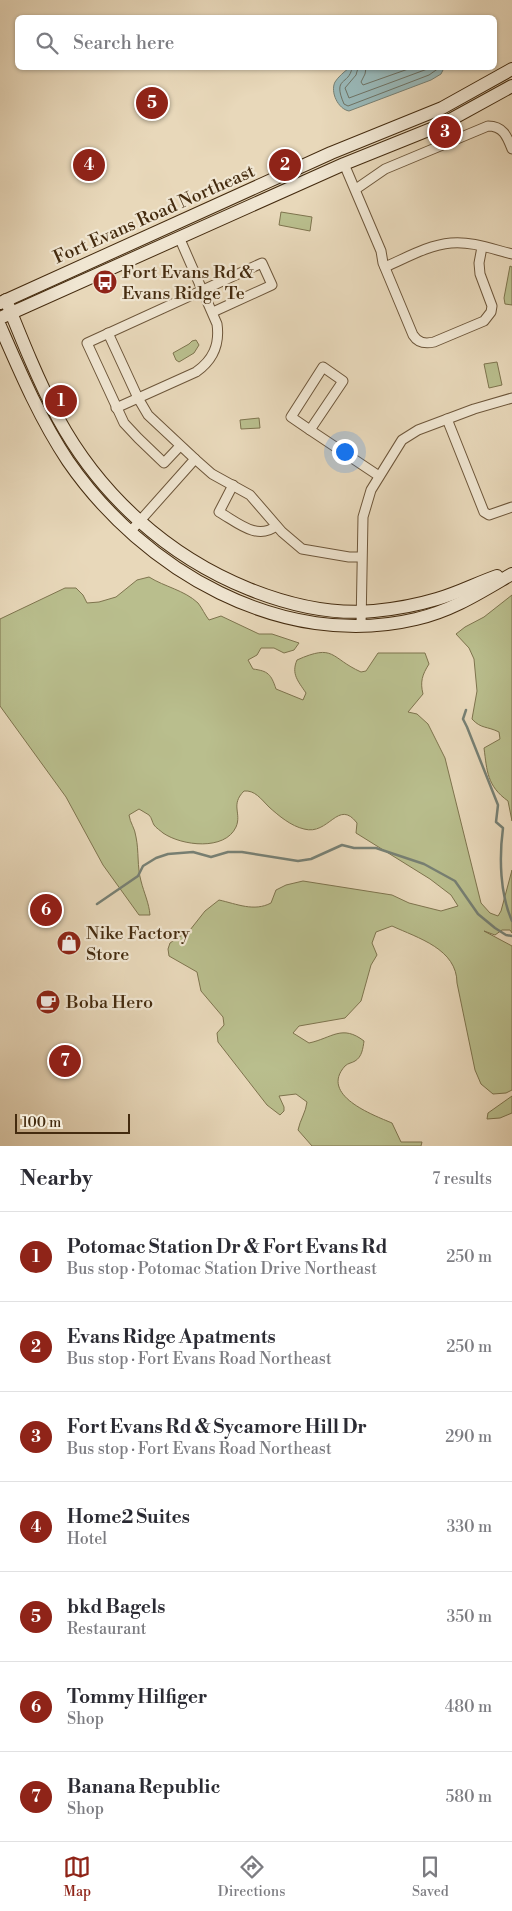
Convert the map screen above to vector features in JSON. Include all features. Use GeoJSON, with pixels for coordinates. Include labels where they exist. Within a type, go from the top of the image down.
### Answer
{"type":"FeatureCollection","features":[{"type":"Feature","properties":{"kind":"street","name":"Fort Evans Road Northeast"},"geometry":{"type":"LineString","coordinates":[[3,301],[331,153],[442,108],[512,69]]}},
{"type":"Feature","properties":{"kind":"street","name":"Fort Evans Road Northeast"},"geometry":{"type":"LineString","coordinates":[[6,316],[344,164],[441,125],[512,86]]}},
{"type":"Feature","properties":{"kind":"street"},"geometry":{"type":"LineString","coordinates":[[356,189],[385,169],[488,126],[499,128],[503,131],[512,149]]}},
{"type":"Feature","properties":{"kind":"street"},"geometry":{"type":"LineString","coordinates":[[344,164],[356,189],[413,335],[418,341],[428,343],[484,321],[491,312],[491,301],[480,274],[479,263],[482,247]]}},
{"type":"Feature","properties":{"kind":"street"},"geometry":{"type":"LineString","coordinates":[[116,408],[196,372],[211,359],[218,342],[218,324],[179,237]]}},
{"type":"Feature","properties":{"kind":"street"},"geometry":{"type":"LineString","coordinates":[[385,266],[440,245],[463,243],[512,254]]}},
{"type":"Feature","properties":{"kind":"street"},"geometry":{"type":"LineString","coordinates":[[180,446],[164,463],[129,429],[116,408],[87,343],[262,263],[272,285],[213,312]]}},
{"type":"Feature","properties":{"kind":"street"},"geometry":{"type":"LineString","coordinates":[[3,301],[6,316],[46,394],[71,438],[100,481],[139,521],[185,556],[213,573],[290,604],[324,611],[361,612],[398,608],[437,599],[512,573]]}},
{"type":"Feature","properties":{"kind":"street"},"geometry":{"type":"LineString","coordinates":[[0,326],[39,413],[60,448],[98,500],[130,532],[195,580],[247,605],[287,618],[361,626],[407,621],[448,610],[512,573]]}},
{"type":"Feature","properties":{"kind":"street"},"geometry":{"type":"LineString","coordinates":[[108,333],[138,398],[153,421],[180,446],[212,474],[250,495],[276,526],[302,549],[350,557],[361,556]]}},
{"type":"Feature","properties":{"kind":"street"},"geometry":{"type":"LineString","coordinates":[[310,430],[343,381],[323,368],[290,417],[379,476]]}},
{"type":"Feature","properties":{"kind":"street"},"geometry":{"type":"LineString","coordinates":[[361,626],[363,517],[371,490],[402,440],[418,430],[474,409],[512,398]]}},
{"type":"Feature","properties":{"kind":"street"},"geometry":{"type":"LineString","coordinates":[[447,419],[484,512],[489,515],[512,507]]}},
{"type":"Feature","properties":{"kind":"street"},"geometry":{"type":"LineString","coordinates":[[130,532],[195,459]]}},
{"type":"Feature","properties":{"kind":"street"},"geometry":{"type":"LineString","coordinates":[[233,485],[219,512],[258,532],[270,531],[276,526]]}},
{"type":"Feature","properties":{"kind":"green space"},"geometry":{"type":"Polygon","coordinates":[[[281,212],[312,217],[310,231],[279,225],[281,212]]]}},
{"type":"Feature","properties":{"kind":"green space"},"geometry":{"type":"Polygon","coordinates":[[[510,266],[512,267],[512,305],[505,304],[504,298],[510,266]]]}},
{"type":"Feature","properties":{"kind":"green space"},"geometry":{"type":"Polygon","coordinates":[[[196,340],[199,345],[194,353],[179,362],[176,360],[173,353],[196,340]]]}},
{"type":"Feature","properties":{"kind":"green space"},"geometry":{"type":"Polygon","coordinates":[[[497,362],[502,385],[489,388],[484,364],[497,362]]]}},
{"type":"Feature","properties":{"kind":"green space"},"geometry":{"type":"Polygon","coordinates":[[[259,418],[260,428],[241,429],[240,420],[259,418]]]}},
{"type":"Feature","properties":{"kind":"green space"},"geometry":{"type":"Polygon","coordinates":[[[149,577],[193,599],[198,603],[209,620],[221,616],[259,634],[272,634],[299,643],[294,650],[284,653],[274,648],[261,648],[257,655],[248,660],[253,669],[268,674],[276,689],[303,700],[306,693],[296,677],[295,665],[297,660],[309,655],[319,653],[332,654],[361,672],[366,671],[378,653],[425,653],[429,664],[422,679],[423,694],[408,712],[417,714],[428,724],[445,758],[481,903],[490,913],[498,916],[501,911],[512,870],[512,933],[510,930],[502,930],[495,935],[484,931],[512,946],[512,1090],[506,1093],[493,1094],[481,1084],[475,1070],[455,971],[450,961],[434,946],[392,926],[376,932],[372,943],[377,955],[371,965],[361,1001],[345,1018],[299,1026],[293,1033],[309,1043],[343,1033],[349,1033],[364,1041],[359,1057],[347,1064],[339,1076],[339,1086],[343,1095],[362,1109],[392,1123],[401,1142],[422,1142],[421,1146],[312,1146],[298,1130],[307,1102],[296,1094],[279,1096],[284,1107],[284,1111],[280,1115],[267,1105],[218,1042],[217,1033],[224,1025],[223,1017],[201,991],[197,972],[169,956],[168,949],[170,943],[190,930],[205,911],[219,900],[252,907],[265,906],[271,903],[276,890],[286,885],[303,881],[392,895],[409,903],[441,911],[458,906],[451,895],[430,879],[356,833],[357,823],[350,816],[344,814],[320,828],[313,830],[304,829],[294,826],[285,820],[255,794],[244,791],[237,805],[238,817],[236,827],[223,840],[213,843],[192,843],[171,837],[156,827],[151,817],[139,809],[129,815],[135,834],[140,876],[150,915],[139,915],[103,865],[66,797],[0,706],[0,619],[65,588],[76,588],[83,595],[87,603],[99,602],[116,597],[137,580],[149,577]]]}},
{"type":"Feature","properties":{"kind":"green space"},"geometry":{"type":"Polygon","coordinates":[[[512,595],[512,821],[508,801],[492,784],[486,764],[484,748],[500,739],[499,732],[481,726],[472,719],[477,691],[474,659],[469,648],[456,634],[484,617],[512,595]]]}},
{"type":"Feature","properties":{"kind":"green space"},"geometry":{"type":"Polygon","coordinates":[[[512,1096],[512,1113],[500,1118],[487,1119],[488,1113],[512,1096]]]}},
{"type":"Feature","properties":{"kind":"water"},"geometry":{"type":"Polygon","coordinates":[[[347,70],[443,70],[441,74],[431,80],[349,111],[338,104],[334,95],[335,82],[347,70]]]}},
{"type":"Feature","properties":{"kind":"waterway"},"geometry":{"type":"LineString","coordinates":[[466,710],[463,719],[498,805],[496,822],[503,828],[501,851],[503,888],[512,921]]}},
{"type":"Feature","properties":{"kind":"waterway"},"geometry":{"type":"LineString","coordinates":[[97,904],[138,876],[143,866],[156,858],[168,854],[193,852],[211,857],[228,852],[242,852],[298,861],[311,859],[342,845],[354,848],[376,848],[424,864],[455,881],[478,914],[495,928],[506,935],[512,936]]}},
{"type":"Feature","properties":{"kind":"place","name":"bkd Bagels"},"geometry":{"type":"Point","coordinates":[152,103]}},
{"type":"Feature","properties":{"kind":"place","name":"Fort Evans Rd & Sycamore Hill Dr"},"geometry":{"type":"Point","coordinates":[445,132]}},
{"type":"Feature","properties":{"kind":"place","name":"Home2 Suites"},"geometry":{"type":"Point","coordinates":[89,165]}},
{"type":"Feature","properties":{"kind":"place","name":"Evans Ridge Apatments"},"geometry":{"type":"Point","coordinates":[285,165]}},
{"type":"Feature","properties":{"kind":"place","name":"Fort Evans Rd & Evans Ridge Te"},"geometry":{"type":"Point","coordinates":[105,282]}},
{"type":"Feature","properties":{"kind":"place","name":"Potomac Station Dr & Fort Evans Rd"},"geometry":{"type":"Point","coordinates":[61,401]}},
{"type":"Feature","properties":{"kind":"place","name":"Tommy Hilfiger"},"geometry":{"type":"Point","coordinates":[46,910]}},
{"type":"Feature","properties":{"kind":"place","name":"Nike Factory Store"},"geometry":{"type":"Point","coordinates":[69,943]}},
{"type":"Feature","properties":{"kind":"place","name":"Boba Hero"},"geometry":{"type":"Point","coordinates":[48,1002]}},
{"type":"Feature","properties":{"kind":"place","name":"Banana Republic"},"geometry":{"type":"Point","coordinates":[65,1061]}}]}
